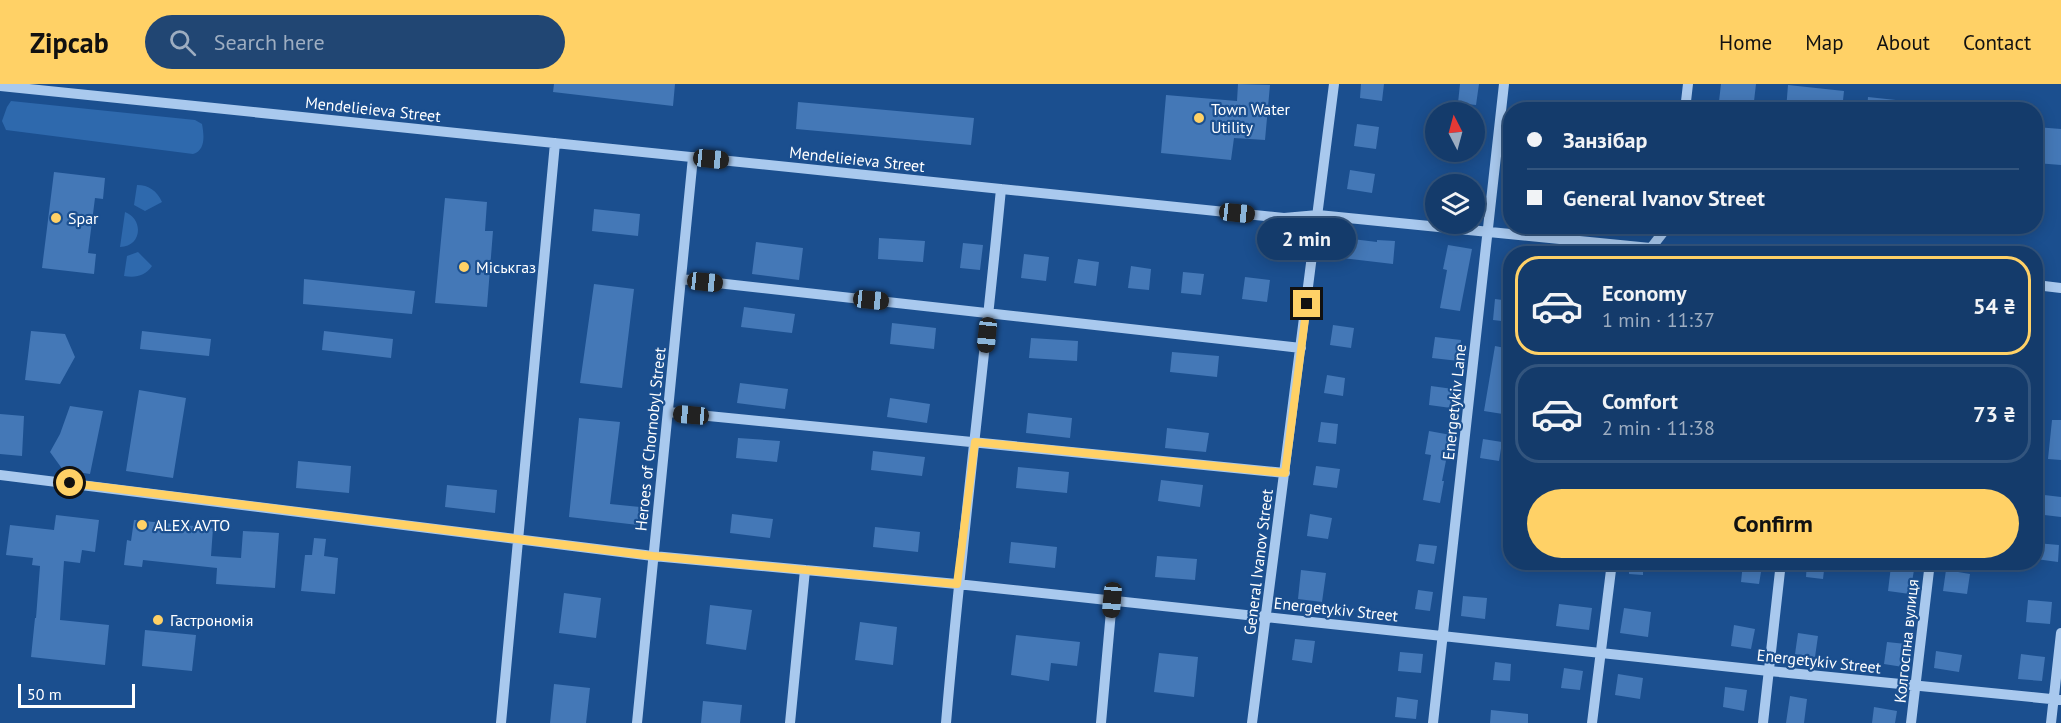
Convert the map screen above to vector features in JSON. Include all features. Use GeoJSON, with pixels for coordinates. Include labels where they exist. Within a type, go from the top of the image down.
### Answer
{"type":"FeatureCollection","features":[{"type":"Feature","properties":{"kind":"street","name":"General Ivanov Street"},"geometry":{"type":"LineString","coordinates":[[1252,723],[1334,84]]}},
{"type":"Feature","properties":{"kind":"street","name":"Energetykiv Lane"},"geometry":{"type":"LineString","coordinates":[[1433,723],[1504,84]]}},
{"type":"Feature","properties":{"kind":"street"},"geometry":{"type":"LineString","coordinates":[[1686,102],[1688,84]]}},
{"type":"Feature","properties":{"kind":"street","name":"Mendelieieva Street"},"geometry":{"type":"LineString","coordinates":[[0,86],[1284,218],[1318,215],[1503,234]]}},
{"type":"Feature","properties":{"kind":"street"},"geometry":{"type":"LineString","coordinates":[[501,723],[555,143]]}},
{"type":"Feature","properties":{"kind":"street","name":"Heroes of Chornobyl Street"},"geometry":{"type":"LineString","coordinates":[[637,723],[693,157]]}},
{"type":"Feature","properties":{"kind":"street"},"geometry":{"type":"LineString","coordinates":[[946,723],[957,584],[975,442],[1001,189]]}},
{"type":"Feature","properties":{"kind":"street","name":"Mendelieieva Street"},"geometry":{"type":"LineString","coordinates":[[1505,234],[1607,246]]}},
{"type":"Feature","properties":{"kind":"street"},"geometry":{"type":"LineString","coordinates":[[681,279],[1301,348]]}},
{"type":"Feature","properties":{"kind":"street"},"geometry":{"type":"LineString","coordinates":[[2043,286],[2061,288]]}},
{"type":"Feature","properties":{"kind":"street"},"geometry":{"type":"LineString","coordinates":[[668,412],[1285,473]]}},
{"type":"Feature","properties":{"kind":"street","name":"Energetykiv Street"},"geometry":{"type":"LineString","coordinates":[[0,475],[653,556],[957,584],[2057,700]]}},
{"type":"Feature","properties":{"kind":"street"},"geometry":{"type":"LineString","coordinates":[[790,723],[805,570]]}},
{"type":"Feature","properties":{"kind":"street"},"geometry":{"type":"LineString","coordinates":[[1592,723],[1611,570]]}},
{"type":"Feature","properties":{"kind":"street"},"geometry":{"type":"LineString","coordinates":[[1763,723],[1780,570]]}},
{"type":"Feature","properties":{"kind":"street","name":"Колгоспна вулиця"},"geometry":{"type":"LineString","coordinates":[[1911,723],[1929,570]]}},
{"type":"Feature","properties":{"kind":"street"},"geometry":{"type":"LineString","coordinates":[[1101,723],[1112,600]]}},
{"type":"Feature","properties":{"kind":"street"},"geometry":{"type":"LineString","coordinates":[[2051,723],[2057,700],[2061,633]]}},
{"type":"Feature","properties":{"kind":"shaded area"},"geometry":{"type":"Polygon","coordinates":[[[11,101],[195,120],[202,124],[203,142],[200,149],[193,154],[6,130],[2,121],[11,101]]]}},
{"type":"Feature","properties":{"kind":"shaded area"},"geometry":{"type":"Polygon","coordinates":[[[137,185],[152,189],[162,202],[145,211],[134,205],[137,185]]]}},
{"type":"Feature","properties":{"kind":"shaded area"},"geometry":{"type":"Polygon","coordinates":[[[125,212],[135,220],[138,232],[133,243],[120,247],[125,212]]]}},
{"type":"Feature","properties":{"kind":"shaded area"},"geometry":{"type":"Polygon","coordinates":[[[138,252],[152,266],[140,276],[124,276],[127,256],[138,252]]]}},
{"type":"Feature","properties":{"kind":"building"},"geometry":{"type":"Polygon","coordinates":[[[554,84],[675,84],[673,106],[553,92],[554,84]]]}},
{"type":"Feature","properties":{"kind":"building"},"geometry":{"type":"Polygon","coordinates":[[[1238,84],[1270,85],[1265,140],[1234,138],[1231,160],[1161,153],[1166,95],[1237,101],[1238,84]]]}},
{"type":"Feature","properties":{"kind":"building"},"geometry":{"type":"Polygon","coordinates":[[[1361,84],[1384,84],[1382,101],[1360,98],[1361,84]]]}},
{"type":"Feature","properties":{"kind":"building"},"geometry":{"type":"Polygon","coordinates":[[[1460,84],[1479,84],[1476,102],[1458,102],[1460,84]]]}},
{"type":"Feature","properties":{"kind":"building"},"geometry":{"type":"Polygon","coordinates":[[[1721,84],[1756,84],[1754,102],[1719,102],[1721,84]]]}},
{"type":"Feature","properties":{"kind":"building"},"geometry":{"type":"Polygon","coordinates":[[[1788,85],[1844,91],[1843,102],[1787,102],[1788,85]]]}},
{"type":"Feature","properties":{"kind":"building"},"geometry":{"type":"Polygon","coordinates":[[[1868,97],[1905,101],[1905,102],[1868,102],[1868,97]]]}},
{"type":"Feature","properties":{"kind":"building"},"geometry":{"type":"Polygon","coordinates":[[[798,102],[974,118],[971,145],[796,129],[798,102]]]}},
{"type":"Feature","properties":{"kind":"building"},"geometry":{"type":"Polygon","coordinates":[[[1357,124],[1379,127],[1376,149],[1354,146],[1357,124]]]}},
{"type":"Feature","properties":{"kind":"building"},"geometry":{"type":"Polygon","coordinates":[[[2043,128],[2061,129],[2061,165],[2043,164],[2043,128]]]}},
{"type":"Feature","properties":{"kind":"building"},"geometry":{"type":"Polygon","coordinates":[[[1350,170],[1375,174],[1372,193],[1347,189],[1350,170]]]}},
{"type":"Feature","properties":{"kind":"building"},"geometry":{"type":"Polygon","coordinates":[[[54,172],[105,178],[103,199],[95,198],[88,253],[96,254],[94,274],[42,268],[54,172]]]}},
{"type":"Feature","properties":{"kind":"building","name":"Міськгаз"},"geometry":{"type":"Polygon","coordinates":[[[445,198],[487,202],[485,231],[493,231],[487,307],[435,303],[445,198]]]}},
{"type":"Feature","properties":{"kind":"building"},"geometry":{"type":"Polygon","coordinates":[[[594,209],[640,214],[638,236],[592,231],[594,209]]]}},
{"type":"Feature","properties":{"kind":"building"},"geometry":{"type":"Polygon","coordinates":[[[879,238],[925,241],[923,262],[878,259],[879,238]]]}},
{"type":"Feature","properties":{"kind":"building"},"geometry":{"type":"Polygon","coordinates":[[[1344,238],[1377,242],[1377,240],[1395,241],[1393,264],[1342,258],[1344,238]]]}},
{"type":"Feature","properties":{"kind":"building"},"geometry":{"type":"Polygon","coordinates":[[[756,242],[803,248],[799,280],[752,274],[756,242]]]}},
{"type":"Feature","properties":{"kind":"building"},"geometry":{"type":"Polygon","coordinates":[[[963,243],[983,245],[980,270],[960,268],[963,243]]]}},
{"type":"Feature","properties":{"kind":"building"},"geometry":{"type":"Polygon","coordinates":[[[1448,245],[1472,249],[1460,311],[1440,308],[1447,270],[1443,269],[1448,245]]]}},
{"type":"Feature","properties":{"kind":"building"},"geometry":{"type":"Polygon","coordinates":[[[1024,254],[1049,257],[1046,281],[1021,278],[1024,254]]]}},
{"type":"Feature","properties":{"kind":"building"},"geometry":{"type":"Polygon","coordinates":[[[1078,259],[1099,262],[1096,286],[1074,283],[1078,259]]]}},
{"type":"Feature","properties":{"kind":"building"},"geometry":{"type":"Polygon","coordinates":[[[1131,266],[1151,269],[1149,290],[1128,288],[1131,266]]]}},
{"type":"Feature","properties":{"kind":"building"},"geometry":{"type":"Polygon","coordinates":[[[1183,272],[1204,274],[1201,295],[1181,293],[1183,272]]]}},
{"type":"Feature","properties":{"kind":"building"},"geometry":{"type":"Polygon","coordinates":[[[1245,277],[1270,280],[1267,302],[1242,299],[1245,277]]]}},
{"type":"Feature","properties":{"kind":"building"},"geometry":{"type":"Polygon","coordinates":[[[304,279],[415,291],[412,314],[303,304],[304,279]]]}},
{"type":"Feature","properties":{"kind":"building"},"geometry":{"type":"Polygon","coordinates":[[[594,284],[634,289],[622,388],[580,383],[594,284]]]}},
{"type":"Feature","properties":{"kind":"building"},"geometry":{"type":"Polygon","coordinates":[[[1495,299],[1503,300],[1503,321],[1493,320],[1495,299]]]}},
{"type":"Feature","properties":{"kind":"building"},"geometry":{"type":"Polygon","coordinates":[[[744,307],[795,314],[792,333],[741,327],[744,307]]]}},
{"type":"Feature","properties":{"kind":"building"},"geometry":{"type":"Polygon","coordinates":[[[892,323],[936,328],[934,349],[890,344],[892,323]]]}},
{"type":"Feature","properties":{"kind":"building"},"geometry":{"type":"Polygon","coordinates":[[[1333,325],[1354,328],[1351,348],[1330,345],[1333,325]]]}},
{"type":"Feature","properties":{"kind":"building"},"geometry":{"type":"Polygon","coordinates":[[[31,331],[65,334],[75,357],[60,384],[25,380],[31,331]]]}},
{"type":"Feature","properties":{"kind":"building"},"geometry":{"type":"Polygon","coordinates":[[[142,331],[211,339],[209,356],[140,349],[142,331]]]}},
{"type":"Feature","properties":{"kind":"building"},"geometry":{"type":"Polygon","coordinates":[[[324,331],[393,339],[391,358],[322,350],[324,331]]]}},
{"type":"Feature","properties":{"kind":"building"},"geometry":{"type":"Polygon","coordinates":[[[1435,337],[1461,340],[1459,361],[1432,358],[1435,337]]]}},
{"type":"Feature","properties":{"kind":"building"},"geometry":{"type":"Polygon","coordinates":[[[1031,338],[1078,341],[1077,361],[1029,358],[1031,338]]]}},
{"type":"Feature","properties":{"kind":"building"},"geometry":{"type":"Polygon","coordinates":[[[1495,346],[1503,348],[1503,414],[1484,411],[1495,346]]]}},
{"type":"Feature","properties":{"kind":"building"},"geometry":{"type":"Polygon","coordinates":[[[1172,352],[1219,356],[1217,377],[1170,372],[1172,352]]]}},
{"type":"Feature","properties":{"kind":"building"},"geometry":{"type":"Polygon","coordinates":[[[1327,375],[1345,378],[1343,396],[1324,393],[1327,375]]]}},
{"type":"Feature","properties":{"kind":"building"},"geometry":{"type":"Polygon","coordinates":[[[740,383],[788,389],[785,409],[737,403],[740,383]]]}},
{"type":"Feature","properties":{"kind":"building"},"geometry":{"type":"Polygon","coordinates":[[[1431,386],[1453,389],[1451,408],[1429,405],[1431,386]]]}},
{"type":"Feature","properties":{"kind":"building"},"geometry":{"type":"Polygon","coordinates":[[[139,390],[186,398],[173,478],[126,471],[139,390]]]}},
{"type":"Feature","properties":{"kind":"building"},"geometry":{"type":"Polygon","coordinates":[[[890,398],[930,404],[927,423],[887,417],[890,398]]]}},
{"type":"Feature","properties":{"kind":"building"},"geometry":{"type":"Polygon","coordinates":[[[70,406],[103,411],[90,474],[63,470],[50,452],[60,434],[70,406]]]}},
{"type":"Feature","properties":{"kind":"building"},"geometry":{"type":"Polygon","coordinates":[[[1028,413],[1072,418],[1070,438],[1026,433],[1028,413]]]}},
{"type":"Feature","properties":{"kind":"building"},"geometry":{"type":"Polygon","coordinates":[[[0,414],[24,416],[22,456],[0,454],[0,414]]]}},
{"type":"Feature","properties":{"kind":"building"},"geometry":{"type":"Polygon","coordinates":[[[579,418],[620,422],[610,504],[640,507],[638,525],[569,517],[579,418]]]}},
{"type":"Feature","properties":{"kind":"building"},"geometry":{"type":"Polygon","coordinates":[[[2052,420],[2061,420],[2061,460],[2048,459],[2052,420]]]}},
{"type":"Feature","properties":{"kind":"building"},"geometry":{"type":"Polygon","coordinates":[[[1321,422],[1338,424],[1336,444],[1318,442],[1321,422]]]}},
{"type":"Feature","properties":{"kind":"building"},"geometry":{"type":"Polygon","coordinates":[[[1167,428],[1209,433],[1206,452],[1165,448],[1167,428]]]}},
{"type":"Feature","properties":{"kind":"building"},"geometry":{"type":"Polygon","coordinates":[[[1429,431],[1451,435],[1440,503],[1423,500],[1431,455],[1425,454],[1429,431]]]}},
{"type":"Feature","properties":{"kind":"building"},"geometry":{"type":"Polygon","coordinates":[[[738,438],[780,441],[777,462],[736,458],[738,438]]]}},
{"type":"Feature","properties":{"kind":"building"},"geometry":{"type":"Polygon","coordinates":[[[1483,439],[1502,442],[1499,461],[1480,458],[1483,439]]]}},
{"type":"Feature","properties":{"kind":"building"},"geometry":{"type":"Polygon","coordinates":[[[873,451],[925,457],[922,476],[871,470],[873,451]]]}},
{"type":"Feature","properties":{"kind":"building"},"geometry":{"type":"Polygon","coordinates":[[[298,461],[351,466],[349,493],[296,488],[298,461]]]}},
{"type":"Feature","properties":{"kind":"building"},"geometry":{"type":"Polygon","coordinates":[[[1316,466],[1340,469],[1337,488],[1313,485],[1316,466]]]}},
{"type":"Feature","properties":{"kind":"building"},"geometry":{"type":"Polygon","coordinates":[[[1018,467],[1069,472],[1067,493],[1016,488],[1018,467]]]}},
{"type":"Feature","properties":{"kind":"building"},"geometry":{"type":"Polygon","coordinates":[[[1161,480],[1203,485],[1200,507],[1158,501],[1161,480]]]}},
{"type":"Feature","properties":{"kind":"building"},"geometry":{"type":"Polygon","coordinates":[[[447,485],[497,490],[495,513],[445,507],[447,485]]]}},
{"type":"Feature","properties":{"kind":"building"},"geometry":{"type":"Polygon","coordinates":[[[2043,495],[2061,497],[2061,517],[2043,515],[2043,495]]]}},
{"type":"Feature","properties":{"kind":"building"},"geometry":{"type":"Polygon","coordinates":[[[732,514],[773,519],[770,538],[730,533],[732,514]]]}},
{"type":"Feature","properties":{"kind":"building"},"geometry":{"type":"Polygon","coordinates":[[[1310,514],[1332,518],[1328,539],[1307,536],[1310,514]]]}},
{"type":"Feature","properties":{"kind":"building"},"geometry":{"type":"Polygon","coordinates":[[[56,515],[99,520],[95,552],[82,550],[80,563],[64,561],[60,620],[109,625],[105,665],[31,657],[40,566],[32,565],[33,558],[6,555],[10,525],[54,530],[56,515]]]}},
{"type":"Feature","properties":{"kind":"building"},"geometry":{"type":"Polygon","coordinates":[[[134,520],[213,528],[211,556],[241,558],[243,531],[279,533],[275,588],[216,584],[217,568],[143,560],[142,567],[124,565],[127,540],[131,541],[134,520]]]}},
{"type":"Feature","properties":{"kind":"building"},"geometry":{"type":"Polygon","coordinates":[[[875,527],[920,532],[918,552],[873,547],[875,527]]]}},
{"type":"Feature","properties":{"kind":"building"},"geometry":{"type":"Polygon","coordinates":[[[314,538],[326,539],[324,556],[338,558],[335,594],[301,591],[305,555],[312,555],[314,538]]]}},
{"type":"Feature","properties":{"kind":"building"},"geometry":{"type":"Polygon","coordinates":[[[1011,542],[1057,547],[1055,568],[1009,563],[1011,542]]]}},
{"type":"Feature","properties":{"kind":"building"},"geometry":{"type":"Polygon","coordinates":[[[1419,544],[1437,546],[1434,564],[1416,561],[1419,544]]]}},
{"type":"Feature","properties":{"kind":"building"},"geometry":{"type":"Polygon","coordinates":[[[2043,544],[2059,545],[2058,562],[2043,560],[2043,544]]]}},
{"type":"Feature","properties":{"kind":"building"},"geometry":{"type":"Polygon","coordinates":[[[1157,556],[1197,559],[1195,580],[1155,577],[1157,556]]]}},
{"type":"Feature","properties":{"kind":"building"},"geometry":{"type":"Polygon","coordinates":[[[1301,570],[1326,573],[1322,602],[1298,599],[1301,570]]]}},
{"type":"Feature","properties":{"kind":"building"},"geometry":{"type":"Polygon","coordinates":[[[1629,570],[1643,570],[1643,575],[1629,574],[1629,570]]]}},
{"type":"Feature","properties":{"kind":"building"},"geometry":{"type":"Polygon","coordinates":[[[1742,570],[1761,570],[1759,584],[1741,582],[1742,570]]]}},
{"type":"Feature","properties":{"kind":"building"},"geometry":{"type":"Polygon","coordinates":[[[1806,570],[1824,570],[1823,579],[1806,577],[1806,570]]]}},
{"type":"Feature","properties":{"kind":"building"},"geometry":{"type":"Polygon","coordinates":[[[1891,570],[1914,570],[1910,594],[1888,591],[1891,570]]]}},
{"type":"Feature","properties":{"kind":"building"},"geometry":{"type":"Polygon","coordinates":[[[1946,570],[1970,574],[1967,594],[1943,591],[1946,570]]]}},
{"type":"Feature","properties":{"kind":"building"},"geometry":{"type":"Polygon","coordinates":[[[1418,590],[1433,592],[1430,611],[1415,609],[1418,590]]]}},
{"type":"Feature","properties":{"kind":"building"},"geometry":{"type":"Polygon","coordinates":[[[564,593],[601,598],[596,638],[559,633],[564,593]]]}},
{"type":"Feature","properties":{"kind":"building"},"geometry":{"type":"Polygon","coordinates":[[[1463,596],[1487,598],[1485,619],[1461,616],[1463,596]]]}},
{"type":"Feature","properties":{"kind":"building"},"geometry":{"type":"Polygon","coordinates":[[[2028,600],[2052,602],[2050,624],[2026,622],[2028,600]]]}},
{"type":"Feature","properties":{"kind":"building"},"geometry":{"type":"Polygon","coordinates":[[[1559,604],[1592,608],[1589,630],[1556,626],[1559,604]]]}},
{"type":"Feature","properties":{"kind":"building"},"geometry":{"type":"Polygon","coordinates":[[[710,605],[752,610],[746,650],[706,644],[710,605]]]}},
{"type":"Feature","properties":{"kind":"building"},"geometry":{"type":"Polygon","coordinates":[[[1624,608],[1651,612],[1648,637],[1620,633],[1624,608]]]}},
{"type":"Feature","properties":{"kind":"building"},"geometry":{"type":"Polygon","coordinates":[[[860,622],[897,627],[893,665],[855,660],[860,622]]]}},
{"type":"Feature","properties":{"kind":"building"},"geometry":{"type":"Polygon","coordinates":[[[1734,625],[1755,629],[1751,649],[1731,646],[1734,625]]]}},
{"type":"Feature","properties":{"kind":"building"},"geometry":{"type":"Polygon","coordinates":[[[145,630],[196,635],[192,671],[142,666],[145,630]]]}},
{"type":"Feature","properties":{"kind":"building"},"geometry":{"type":"Polygon","coordinates":[[[1798,633],[1818,636],[1815,657],[1795,654],[1798,633]]]}},
{"type":"Feature","properties":{"kind":"building"},"geometry":{"type":"Polygon","coordinates":[[[1016,635],[1080,642],[1077,666],[1051,663],[1049,681],[1011,675],[1016,635]]]}},
{"type":"Feature","properties":{"kind":"building"},"geometry":{"type":"Polygon","coordinates":[[[1295,639],[1315,641],[1312,663],[1292,660],[1295,639]]]}},
{"type":"Feature","properties":{"kind":"building"},"geometry":{"type":"Polygon","coordinates":[[[1887,642],[1906,644],[1903,667],[1884,664],[1887,642]]]}},
{"type":"Feature","properties":{"kind":"building"},"geometry":{"type":"Polygon","coordinates":[[[1936,651],[1962,655],[1959,672],[1934,668],[1936,651]]]}},
{"type":"Feature","properties":{"kind":"building"},"geometry":{"type":"Polygon","coordinates":[[[1400,652],[1423,654],[1421,673],[1398,671],[1400,652]]]}},
{"type":"Feature","properties":{"kind":"building"},"geometry":{"type":"Polygon","coordinates":[[[1159,653],[1198,657],[1194,697],[1154,692],[1159,653]]]}},
{"type":"Feature","properties":{"kind":"building"},"geometry":{"type":"Polygon","coordinates":[[[2021,654],[2045,657],[2042,681],[2018,679],[2021,654]]]}},
{"type":"Feature","properties":{"kind":"building"},"geometry":{"type":"Polygon","coordinates":[[[1495,662],[1511,664],[1510,681],[1493,680],[1495,662]]]}},
{"type":"Feature","properties":{"kind":"building"},"geometry":{"type":"Polygon","coordinates":[[[1564,668],[1583,671],[1580,690],[1561,688],[1564,668]]]}},
{"type":"Feature","properties":{"kind":"building"},"geometry":{"type":"Polygon","coordinates":[[[1618,674],[1643,678],[1640,699],[1615,695],[1618,674]]]}},
{"type":"Feature","properties":{"kind":"building"},"geometry":{"type":"Polygon","coordinates":[[[554,684],[590,688],[586,723],[550,723],[554,684]]]}},
{"type":"Feature","properties":{"kind":"building"},"geometry":{"type":"Polygon","coordinates":[[[1725,687],[1747,690],[1744,711],[1723,707],[1725,687]]]}},
{"type":"Feature","properties":{"kind":"building"},"geometry":{"type":"Polygon","coordinates":[[[1790,696],[1807,699],[1804,723],[1786,723],[1790,696]]]}},
{"type":"Feature","properties":{"kind":"building"},"geometry":{"type":"Polygon","coordinates":[[[1397,697],[1418,700],[1416,719],[1395,717],[1397,697]]]}},
{"type":"Feature","properties":{"kind":"building"},"geometry":{"type":"Polygon","coordinates":[[[703,701],[742,705],[740,723],[701,723],[703,701]]]}},
{"type":"Feature","properties":{"kind":"building"},"geometry":{"type":"Polygon","coordinates":[[[1874,707],[1897,711],[1895,723],[1872,723],[1874,707]]]}},
{"type":"Feature","properties":{"kind":"building"},"geometry":{"type":"Polygon","coordinates":[[[1491,710],[1528,714],[1528,723],[1490,723],[1491,710]]]}},
{"type":"Feature","properties":{"kind":"place","name":"Town Water Utility"},"geometry":{"type":"Point","coordinates":[1199,118]}},
{"type":"Feature","properties":{"kind":"place","name":"Spar"},"geometry":{"type":"Point","coordinates":[56,218]}},
{"type":"Feature","properties":{"kind":"place","name":"Міськгаз"},"geometry":{"type":"Point","coordinates":[464,267]}},
{"type":"Feature","properties":{"kind":"place","name":"ALEX AVTO"},"geometry":{"type":"Point","coordinates":[142,525]}},
{"type":"Feature","properties":{"kind":"place","name":"Гастрономія"},"geometry":{"type":"Point","coordinates":[158,620]}},
{"type":"Feature","properties":{"kind":"route"},"geometry":{"type":"LineString","coordinates":[[70,483],[653,556],[957,584],[975,442],[1285,473],[1307,304]]}}]}
